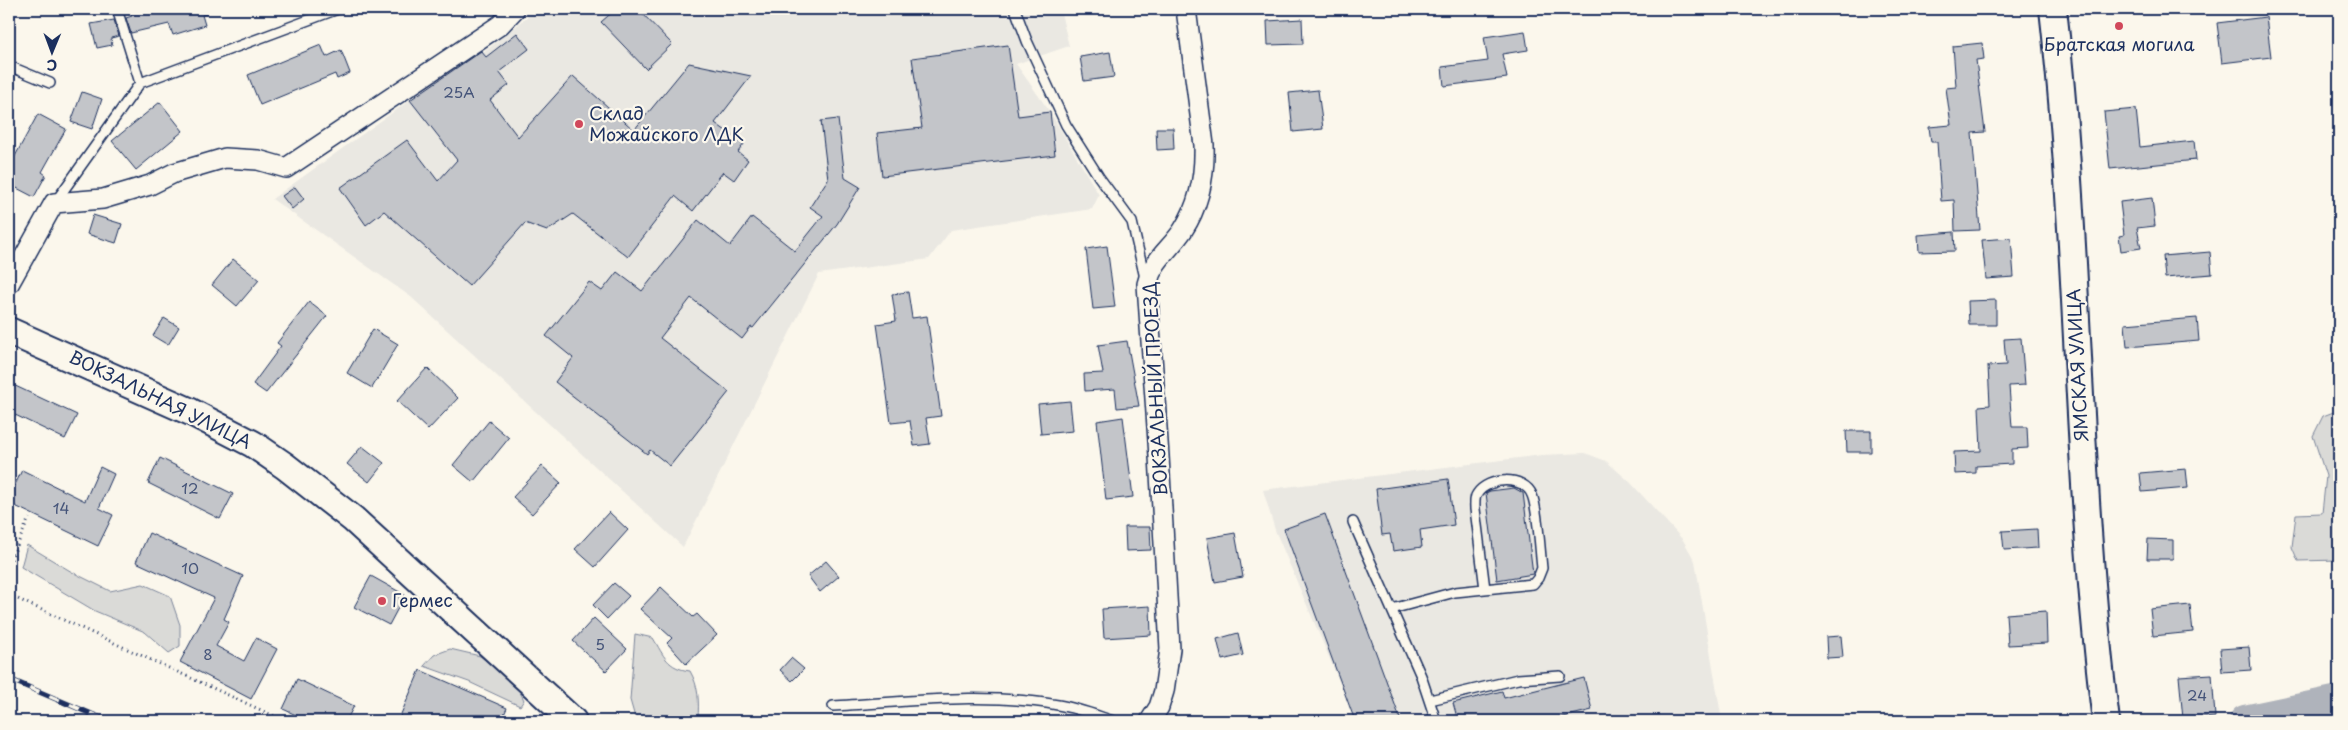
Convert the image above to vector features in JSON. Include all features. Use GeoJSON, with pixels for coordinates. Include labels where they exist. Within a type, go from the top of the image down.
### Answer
{"type":"FeatureCollection","features":[{"type":"Feature","properties":{"kind":"main road","name":"ЯМСКАЯ УЛИЦА"},"geometry":{"type":"LineString","coordinates":[[2053,9],[2063,98],[2094,617],[2106,721]]}},
{"type":"Feature","properties":{"kind":"main road","name":"ВОКЗАЛЬНАЯ УЛИЦА"},"geometry":{"type":"LineString","coordinates":[[9,330],[191,412],[253,444],[285,466],[353,519],[573,721]]}},
{"type":"Feature","properties":{"kind":"street"},"geometry":{"type":"LineString","coordinates":[[9,284],[54,203],[103,199],[150,185],[174,173],[225,158],[258,160],[286,168],[500,25],[515,9]]}},
{"type":"Feature","properties":{"kind":"street","name":"ВОКЗАЛЬНЫЙ ПРОЕЗД"},"geometry":{"type":"LineString","coordinates":[[1150,721],[1159,707],[1164,691],[1170,649],[1160,456],[1147,284],[1155,262],[1184,229],[1196,204],[1204,177],[1204,145],[1186,9]]}},
{"type":"Feature","properties":{"kind":"lane"},"geometry":{"type":"LineString","coordinates":[[117,9],[140,83]]}},
{"type":"Feature","properties":{"kind":"lane"},"geometry":{"type":"LineString","coordinates":[[54,203],[140,83],[338,9]]}},
{"type":"Feature","properties":{"kind":"lane"},"geometry":{"type":"LineString","coordinates":[[1015,9],[1027,41],[1066,125],[1099,177],[1132,222],[1147,284]]}},
{"type":"Feature","properties":{"kind":"lane"},"geometry":{"type":"LineString","coordinates":[[9,66],[50,83]]}},
{"type":"Feature","properties":{"kind":"lane"},"geometry":{"type":"LineString","coordinates":[[1392,609],[1455,592],[1485,589],[1533,584],[1542,568],[1533,496],[1527,486],[1515,481],[1484,486],[1476,496],[1475,509],[1485,589]]}},
{"type":"Feature","properties":{"kind":"lane"},"geometry":{"type":"LineString","coordinates":[[1353,522],[1430,700],[1436,721]]}},
{"type":"Feature","properties":{"kind":"lane"},"geometry":{"type":"LineString","coordinates":[[1430,700],[1518,679],[1560,676]]}},
{"type":"Feature","properties":{"kind":"lane"},"geometry":{"type":"LineString","coordinates":[[833,706],[955,698],[1030,702],[1059,705],[1113,721]]}},
{"type":"Feature","properties":{"kind":"path"},"geometry":{"type":"LineString","coordinates":[[9,564],[29,518]]}},
{"type":"Feature","properties":{"kind":"path"},"geometry":{"type":"LineString","coordinates":[[9,595],[285,721]]}},
{"type":"Feature","properties":{"kind":"shaded area"},"geometry":{"type":"Polygon","coordinates":[[[537,9],[1060,9],[1069,46],[1016,64],[1050,112],[1099,195],[1092,209],[951,230],[929,259],[819,274],[683,547],[411,297],[272,199],[403,105],[478,47],[483,53],[537,9]]]}},
{"type":"Feature","properties":{"kind":"shaded area"},"geometry":{"type":"Polygon","coordinates":[[[2339,410],[2339,560],[2298,561],[2292,547],[2296,514],[2322,513],[2326,476],[2313,436],[2323,416],[2339,410]]]}},
{"type":"Feature","properties":{"kind":"shaded area"},"geometry":{"type":"Polygon","coordinates":[[[1585,453],[1606,461],[1630,482],[1683,540],[1695,561],[1722,721],[1356,721],[1275,530],[1263,490],[1542,455],[1585,453]]]}},
{"type":"Feature","properties":{"kind":"shaded area"},"geometry":{"type":"Polygon","coordinates":[[[27,545],[72,572],[110,591],[143,584],[170,596],[180,625],[180,646],[169,653],[145,632],[95,611],[21,567],[27,545]]]}},
{"type":"Feature","properties":{"kind":"shaded area"},"geometry":{"type":"Polygon","coordinates":[[[635,634],[653,638],[663,656],[671,664],[690,671],[698,694],[698,719],[694,721],[636,721],[630,700],[635,634]]]}},
{"type":"Feature","properties":{"kind":"shaded area"},"geometry":{"type":"Polygon","coordinates":[[[450,649],[480,656],[515,682],[524,700],[520,706],[469,682],[424,666],[434,655],[450,649]]]}},
{"type":"Feature","properties":{"kind":"building"},"geometry":{"type":"Polygon","coordinates":[[[151,9],[206,9],[207,14],[202,15],[205,25],[173,35],[169,24],[131,33],[126,18],[132,16],[131,14],[151,9]]]}},
{"type":"Feature","properties":{"kind":"building"},"geometry":{"type":"Polygon","coordinates":[[[616,9],[638,9],[672,44],[646,69],[601,22],[616,9]]]}},
{"type":"Feature","properties":{"kind":"building"},"geometry":{"type":"Polygon","coordinates":[[[2266,17],[2271,57],[2222,63],[2217,23],[2266,17]]]}},
{"type":"Feature","properties":{"kind":"building"},"geometry":{"type":"Polygon","coordinates":[[[1302,19],[1303,44],[1268,45],[1267,21],[1302,19]]]}},
{"type":"Feature","properties":{"kind":"building"},"geometry":{"type":"Polygon","coordinates":[[[114,20],[119,36],[111,38],[112,45],[97,48],[91,24],[114,20]]]}},
{"type":"Feature","properties":{"kind":"building"},"geometry":{"type":"Polygon","coordinates":[[[1525,31],[1528,50],[1502,54],[1507,78],[1444,86],[1442,67],[1488,61],[1484,37],[1525,31]]]}},
{"type":"Feature","properties":{"kind":"building"},"geometry":{"type":"Polygon","coordinates":[[[517,33],[529,49],[499,72],[509,85],[490,100],[518,137],[573,76],[634,130],[689,63],[751,76],[715,123],[744,144],[738,152],[748,160],[734,180],[723,172],[693,211],[675,196],[628,257],[573,214],[547,231],[525,223],[469,286],[384,211],[366,225],[340,188],[407,140],[438,181],[457,160],[410,100],[481,51],[486,57],[517,33]]]}},
{"type":"Feature","properties":{"kind":"building"},"geometry":{"type":"Polygon","coordinates":[[[1982,43],[1984,59],[1976,60],[1985,132],[1972,133],[1980,230],[1955,231],[1954,200],[1941,201],[1937,142],[1931,142],[1929,127],[1951,125],[1946,88],[1956,87],[1953,46],[1982,43]]]}},
{"type":"Feature","properties":{"kind":"building"},"geometry":{"type":"Polygon","coordinates":[[[321,45],[326,57],[341,50],[350,73],[337,79],[335,74],[260,105],[248,75],[321,45]]]}},
{"type":"Feature","properties":{"kind":"building"},"geometry":{"type":"Polygon","coordinates":[[[1008,45],[1018,116],[1050,112],[1055,155],[882,176],[877,133],[922,128],[912,58],[1008,45]]]}},
{"type":"Feature","properties":{"kind":"building"},"geometry":{"type":"Polygon","coordinates":[[[1110,52],[1114,77],[1084,81],[1080,57],[1110,52]]]}},
{"type":"Feature","properties":{"kind":"building"},"geometry":{"type":"Polygon","coordinates":[[[1318,90],[1323,129],[1293,132],[1289,93],[1318,90]]]}},
{"type":"Feature","properties":{"kind":"building"},"geometry":{"type":"Polygon","coordinates":[[[82,92],[102,99],[92,129],[71,122],[82,92]]]}},
{"type":"Feature","properties":{"kind":"building"},"geometry":{"type":"Polygon","coordinates":[[[160,102],[183,131],[136,170],[112,141],[160,102]]]}},
{"type":"Feature","properties":{"kind":"building"},"geometry":{"type":"Polygon","coordinates":[[[2136,109],[2140,147],[2194,141],[2196,160],[2110,169],[2104,112],[2136,109]]]}},
{"type":"Feature","properties":{"kind":"building"},"geometry":{"type":"Polygon","coordinates":[[[38,114],[66,129],[42,172],[46,175],[34,197],[9,184],[9,155],[14,158],[38,114]]]}},
{"type":"Feature","properties":{"kind":"building"},"geometry":{"type":"Polygon","coordinates":[[[838,119],[845,178],[860,187],[837,224],[753,328],[751,327],[742,339],[691,298],[660,338],[729,392],[670,466],[650,450],[647,454],[555,382],[573,358],[546,336],[589,282],[602,291],[617,272],[642,291],[698,220],[730,246],[752,217],[795,251],[823,216],[810,207],[828,179],[821,121],[838,119]]]}},
{"type":"Feature","properties":{"kind":"building"},"geometry":{"type":"Polygon","coordinates":[[[1156,128],[1173,128],[1174,149],[1157,150],[1156,128]]]}},
{"type":"Feature","properties":{"kind":"building"},"geometry":{"type":"Polygon","coordinates":[[[295,187],[304,199],[292,209],[282,196],[295,187]]]}},
{"type":"Feature","properties":{"kind":"building"},"geometry":{"type":"Polygon","coordinates":[[[2152,198],[2155,226],[2137,228],[2141,248],[2121,251],[2119,236],[2124,235],[2120,202],[2152,198]]]}},
{"type":"Feature","properties":{"kind":"building"},"geometry":{"type":"Polygon","coordinates":[[[93,215],[122,224],[116,243],[87,234],[93,215]]]}},
{"type":"Feature","properties":{"kind":"building"},"geometry":{"type":"Polygon","coordinates":[[[1954,232],[1955,251],[1919,252],[1918,235],[1954,232]]]}},
{"type":"Feature","properties":{"kind":"building"},"geometry":{"type":"Polygon","coordinates":[[[2011,238],[2014,277],[1986,279],[1982,240],[2011,238]]]}},
{"type":"Feature","properties":{"kind":"building"},"geometry":{"type":"Polygon","coordinates":[[[1107,246],[1115,307],[1093,309],[1086,249],[1107,246]]]}},
{"type":"Feature","properties":{"kind":"building"},"geometry":{"type":"Polygon","coordinates":[[[2210,252],[2212,274],[2165,278],[2163,256],[2210,252]]]}},
{"type":"Feature","properties":{"kind":"building"},"geometry":{"type":"Polygon","coordinates":[[[233,259],[259,280],[237,306],[212,285],[233,259]]]}},
{"type":"Feature","properties":{"kind":"building"},"geometry":{"type":"Polygon","coordinates":[[[908,292],[912,318],[927,316],[941,416],[926,418],[930,444],[914,446],[910,421],[891,423],[877,324],[896,321],[892,294],[908,292]]]}},
{"type":"Feature","properties":{"kind":"building"},"geometry":{"type":"Polygon","coordinates":[[[1996,300],[1996,325],[1969,325],[1968,301],[1996,300]]]}},
{"type":"Feature","properties":{"kind":"building"},"geometry":{"type":"Polygon","coordinates":[[[309,302],[327,316],[266,393],[253,384],[281,346],[277,343],[309,302]]]}},
{"type":"Feature","properties":{"kind":"building"},"geometry":{"type":"Polygon","coordinates":[[[164,318],[179,327],[168,345],[153,336],[164,318]]]}},
{"type":"Feature","properties":{"kind":"building"},"geometry":{"type":"Polygon","coordinates":[[[2197,318],[2199,341],[2127,347],[2125,324],[2197,318]]]}},
{"type":"Feature","properties":{"kind":"building"},"geometry":{"type":"Polygon","coordinates":[[[373,329],[398,344],[372,388],[347,373],[373,329]]]}},
{"type":"Feature","properties":{"kind":"building"},"geometry":{"type":"Polygon","coordinates":[[[2021,338],[2025,385],[2009,386],[2012,427],[2027,427],[2028,448],[2012,449],[2012,464],[1976,466],[1976,473],[1955,474],[1954,452],[1981,451],[1979,406],[1990,405],[1988,366],[2006,365],[2004,339],[2021,338]]]}},
{"type":"Feature","properties":{"kind":"building"},"geometry":{"type":"Polygon","coordinates":[[[1127,341],[1139,406],[1117,408],[1115,389],[1085,391],[1084,374],[1103,373],[1098,345],[1127,341]]]}},
{"type":"Feature","properties":{"kind":"building"},"geometry":{"type":"Polygon","coordinates":[[[427,368],[458,398],[428,430],[397,401],[427,368]]]}},
{"type":"Feature","properties":{"kind":"building"},"geometry":{"type":"Polygon","coordinates":[[[9,383],[77,415],[65,439],[9,412],[9,383]]]}},
{"type":"Feature","properties":{"kind":"building"},"geometry":{"type":"Polygon","coordinates":[[[1070,401],[1073,431],[1041,434],[1038,404],[1070,401]]]}},
{"type":"Feature","properties":{"kind":"building"},"geometry":{"type":"Polygon","coordinates":[[[1123,417],[1133,497],[1106,500],[1097,421],[1123,417]]]}},
{"type":"Feature","properties":{"kind":"building"},"geometry":{"type":"Polygon","coordinates":[[[489,421],[509,438],[473,482],[453,465],[489,421]]]}},
{"type":"Feature","properties":{"kind":"building"},"geometry":{"type":"Polygon","coordinates":[[[1846,431],[1871,431],[1871,452],[1847,452],[1846,431]]]}},
{"type":"Feature","properties":{"kind":"building"},"geometry":{"type":"Polygon","coordinates":[[[362,446],[384,463],[369,482],[347,464],[362,446]]]}},
{"type":"Feature","properties":{"kind":"building"},"geometry":{"type":"Polygon","coordinates":[[[160,458],[233,494],[220,519],[148,483],[160,458]]]}},
{"type":"Feature","properties":{"kind":"building"},"geometry":{"type":"Polygon","coordinates":[[[542,466],[561,483],[532,514],[513,497],[542,466]]]}},
{"type":"Feature","properties":{"kind":"building"},"geometry":{"type":"Polygon","coordinates":[[[100,467],[114,474],[99,508],[113,515],[98,546],[9,503],[9,498],[22,470],[85,501],[100,467]]]}},
{"type":"Feature","properties":{"kind":"building"},"geometry":{"type":"Polygon","coordinates":[[[2186,469],[2188,488],[2142,492],[2140,473],[2186,469]]]}},
{"type":"Feature","properties":{"kind":"building"},"geometry":{"type":"Polygon","coordinates":[[[1448,479],[1454,525],[1420,530],[1422,547],[1393,551],[1390,534],[1382,535],[1376,489],[1448,479]]]}},
{"type":"Feature","properties":{"kind":"building"},"geometry":{"type":"Polygon","coordinates":[[[1514,488],[1523,493],[1533,574],[1497,580],[1486,493],[1514,488]]]}},
{"type":"Feature","properties":{"kind":"building"},"geometry":{"type":"Polygon","coordinates":[[[609,512],[628,530],[595,567],[575,549],[609,512]]]}},
{"type":"Feature","properties":{"kind":"building"},"geometry":{"type":"Polygon","coordinates":[[[1325,514],[1401,721],[1355,721],[1284,529],[1325,514]]]}},
{"type":"Feature","properties":{"kind":"building"},"geometry":{"type":"Polygon","coordinates":[[[1125,527],[1150,527],[1151,550],[1126,551],[1125,527]]]}},
{"type":"Feature","properties":{"kind":"building"},"geometry":{"type":"Polygon","coordinates":[[[2037,529],[2038,548],[2004,550],[2002,531],[2037,529]]]}},
{"type":"Feature","properties":{"kind":"building"},"geometry":{"type":"Polygon","coordinates":[[[149,533],[243,576],[224,619],[229,622],[216,646],[244,661],[256,638],[277,649],[251,699],[180,662],[214,598],[136,562],[149,533]]]}},
{"type":"Feature","properties":{"kind":"building"},"geometry":{"type":"Polygon","coordinates":[[[1235,533],[1243,577],[1215,582],[1207,538],[1235,533]]]}},
{"type":"Feature","properties":{"kind":"building"},"geometry":{"type":"Polygon","coordinates":[[[2148,539],[2173,540],[2173,559],[2147,559],[2148,539]]]}},
{"type":"Feature","properties":{"kind":"building"},"geometry":{"type":"Polygon","coordinates":[[[826,561],[839,576],[820,592],[808,576],[826,561]]]}},
{"type":"Feature","properties":{"kind":"building"},"geometry":{"type":"Polygon","coordinates":[[[371,576],[405,595],[389,625],[354,607],[371,576]]]}},
{"type":"Feature","properties":{"kind":"building"},"geometry":{"type":"Polygon","coordinates":[[[614,583],[629,596],[607,619],[593,605],[614,583]]]}},
{"type":"Feature","properties":{"kind":"building"},"geometry":{"type":"Polygon","coordinates":[[[661,587],[693,617],[697,614],[717,635],[686,664],[667,643],[672,638],[640,609],[661,587]]]}},
{"type":"Feature","properties":{"kind":"building"},"geometry":{"type":"Polygon","coordinates":[[[2190,605],[2193,632],[2153,636],[2150,609],[2190,605]]]}},
{"type":"Feature","properties":{"kind":"building"},"geometry":{"type":"Polygon","coordinates":[[[1150,606],[1151,635],[1104,638],[1102,609],[1150,606]]]}},
{"type":"Feature","properties":{"kind":"building"},"geometry":{"type":"Polygon","coordinates":[[[2046,611],[2047,643],[2008,645],[2006,614],[2046,611]]]}},
{"type":"Feature","properties":{"kind":"building"},"geometry":{"type":"Polygon","coordinates":[[[594,618],[627,649],[606,671],[573,641],[594,618]]]}},
{"type":"Feature","properties":{"kind":"building"},"geometry":{"type":"Polygon","coordinates":[[[1238,633],[1243,655],[1222,660],[1217,639],[1238,633]]]}},
{"type":"Feature","properties":{"kind":"building"},"geometry":{"type":"Polygon","coordinates":[[[1841,636],[1843,657],[1827,658],[1826,637],[1841,636]]]}},
{"type":"Feature","properties":{"kind":"building"},"geometry":{"type":"Polygon","coordinates":[[[2249,647],[2251,670],[2222,672],[2220,649],[2249,647]]]}},
{"type":"Feature","properties":{"kind":"building"},"geometry":{"type":"Polygon","coordinates":[[[791,658],[804,669],[792,681],[780,670],[791,658]]]}},
{"type":"Feature","properties":{"kind":"building"},"geometry":{"type":"Polygon","coordinates":[[[420,670],[507,708],[501,721],[398,721],[420,670]]]}},
{"type":"Feature","properties":{"kind":"building"},"geometry":{"type":"Polygon","coordinates":[[[2212,674],[2215,717],[2183,719],[2179,676],[2212,674]]]}},
{"type":"Feature","properties":{"kind":"building"},"geometry":{"type":"Polygon","coordinates":[[[1584,678],[1592,710],[1547,721],[1458,721],[1453,703],[1502,691],[1504,698],[1584,678]]]}},
{"type":"Feature","properties":{"kind":"building"},"geometry":{"type":"Polygon","coordinates":[[[297,679],[354,706],[346,721],[309,721],[283,709],[297,679]]]}},
{"type":"Feature","properties":{"kind":"waterway"},"geometry":{"type":"LineString","coordinates":[[2245,721],[2339,701]]}},
{"type":"Feature","properties":{"kind":"railway"},"geometry":{"type":"LineString","coordinates":[[9,679],[108,721]]}},
{"type":"Feature","properties":{"kind":"place","name":"Братская могила"},"geometry":{"type":"Point","coordinates":[2119,26]}},
{"type":"Feature","properties":{"kind":"place","name":"Склад Можайского ЛДК"},"geometry":{"type":"Point","coordinates":[579,124]}},
{"type":"Feature","properties":{"kind":"place","name":"Гермес"},"geometry":{"type":"Point","coordinates":[382,601]}}]}
